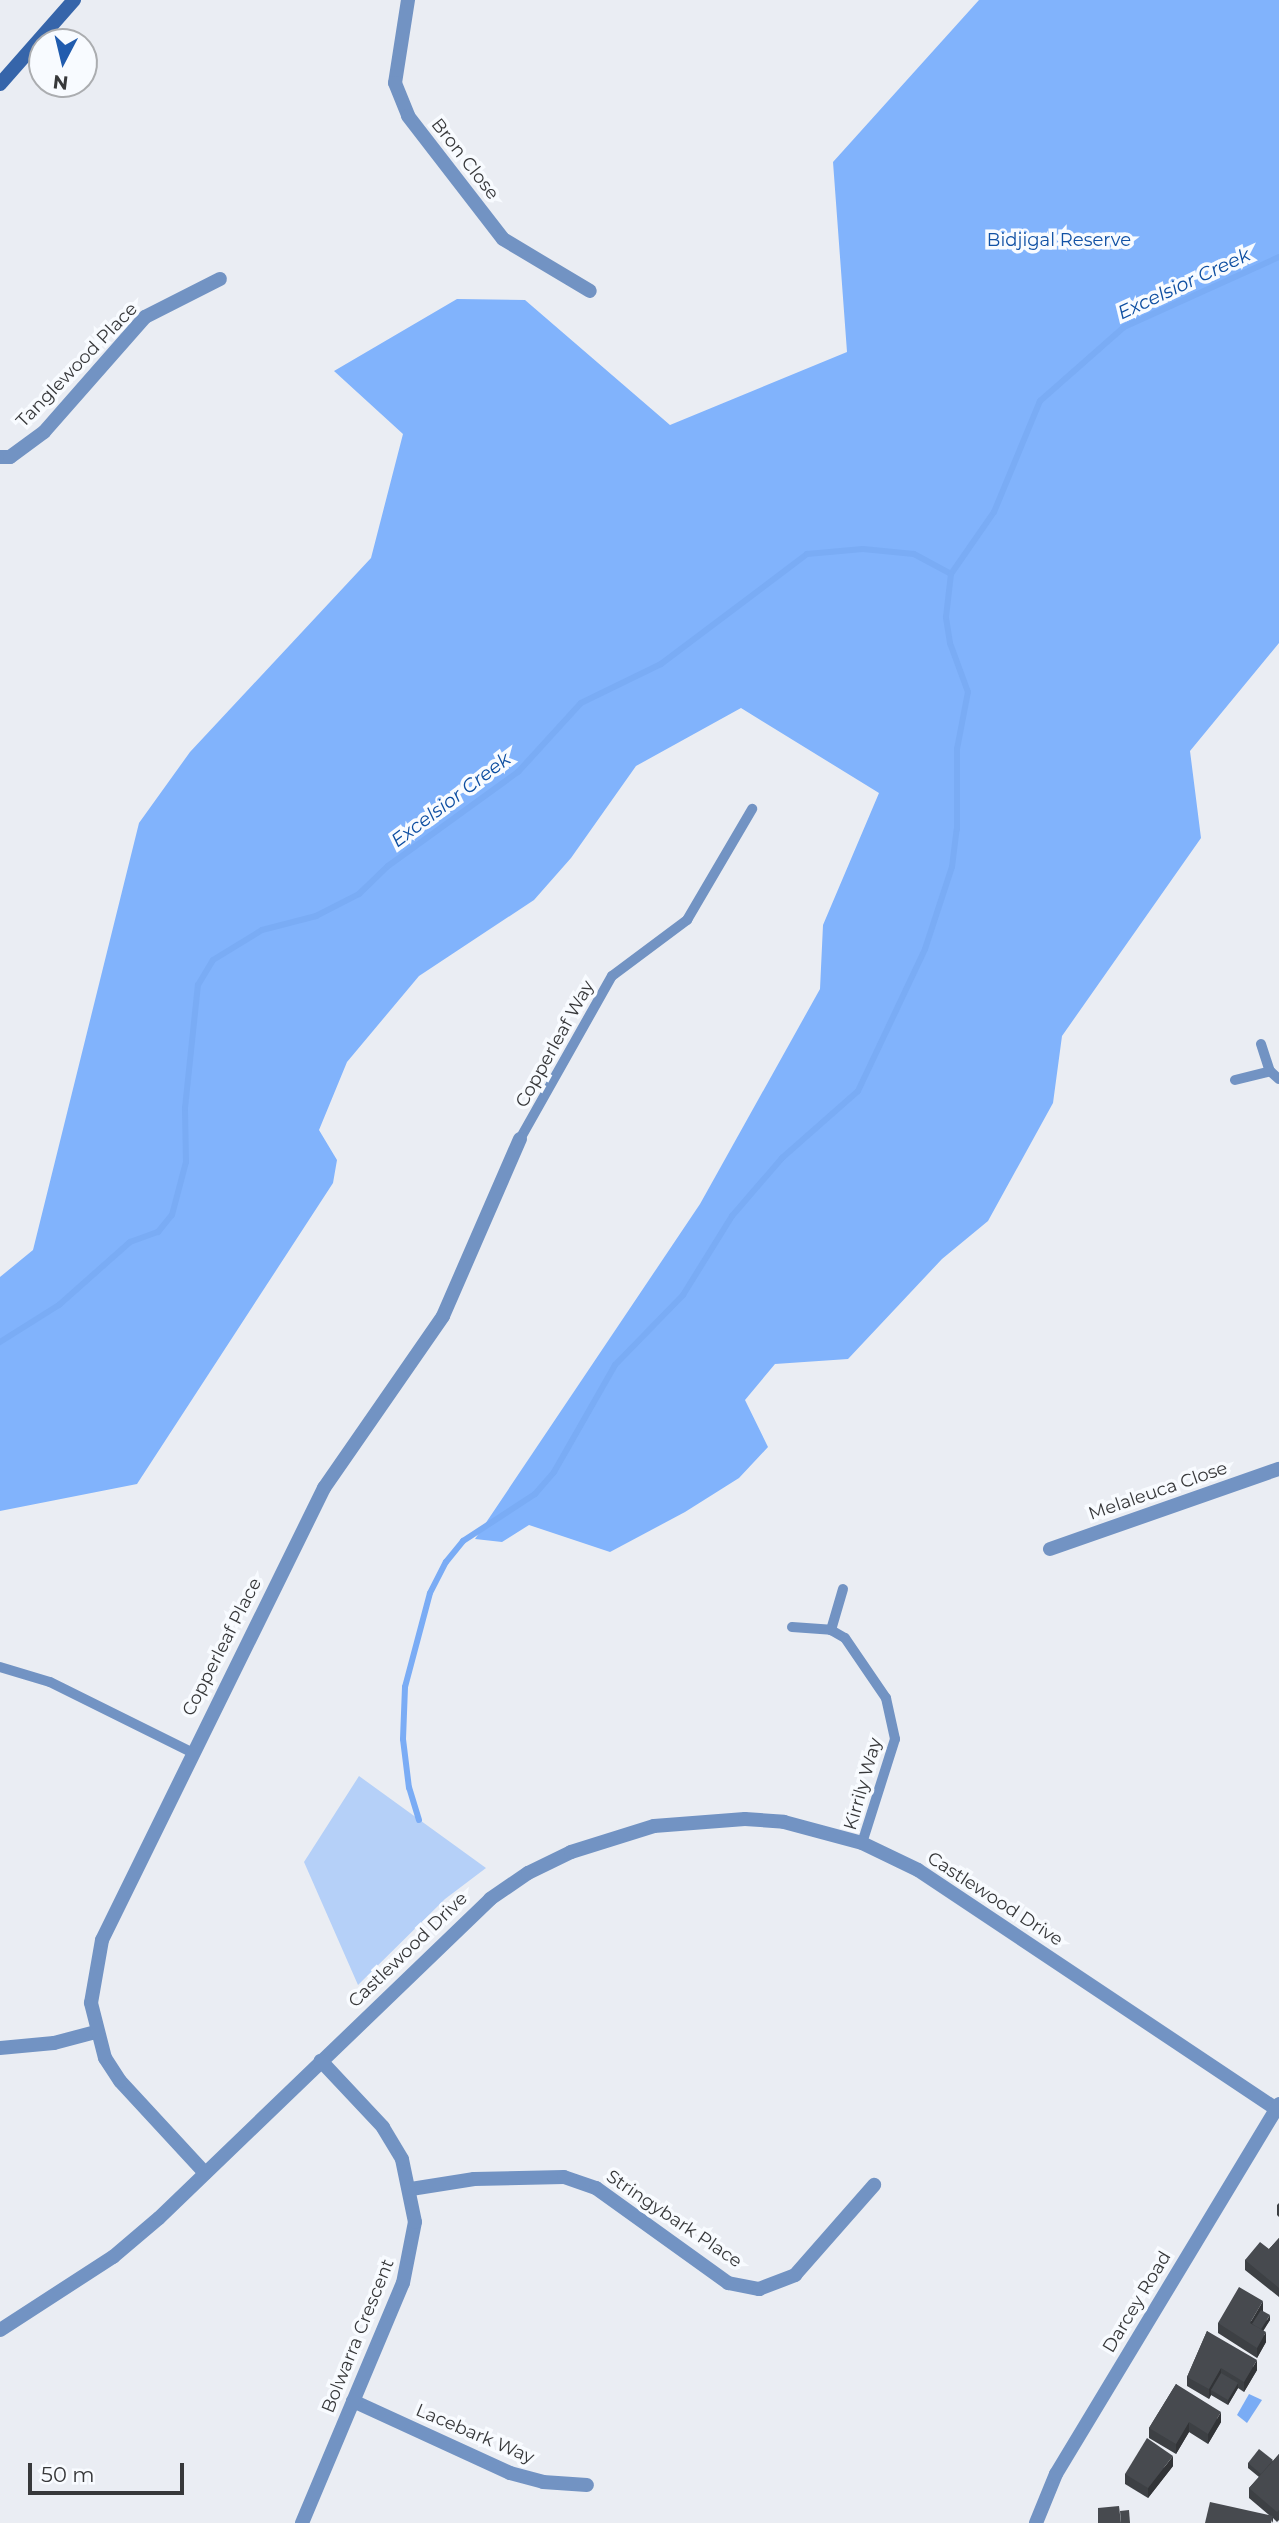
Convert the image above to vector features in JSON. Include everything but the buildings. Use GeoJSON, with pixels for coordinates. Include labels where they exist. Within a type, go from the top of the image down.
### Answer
{"type":"FeatureCollection","features":[{"type":"Feature","properties":{"kind":"street"},"geometry":{"type":"LineString","coordinates":[[0,84],[74,0]]}},
{"type":"Feature","properties":{"kind":"street","name":"Bron Close"},"geometry":{"type":"LineString","coordinates":[[408,0],[395,83],[408,116],[503,239],[521,253],[590,291]]}},
{"type":"Feature","properties":{"kind":"street","name":"Tanglewood Place"},"geometry":{"type":"LineString","coordinates":[[0,457],[10,457],[44,432],[145,317],[220,279]]}},
{"type":"Feature","properties":{"kind":"street","name":"Copperleaf Place"},"geometry":{"type":"LineString","coordinates":[[205,2173],[120,2081],[96,2032],[93,1971],[102,1940],[191,1752],[324,1488],[443,1316],[520,1139]]}},
{"type":"Feature","properties":{"kind":"street","name":"Melaleuca Close"},"geometry":{"type":"LineString","coordinates":[[1050,1549],[1279,1469]]}},
{"type":"Feature","properties":{"kind":"street","name":"Castlewood Drive"},"geometry":{"type":"LineString","coordinates":[[0,2330],[113,2257],[205,2173],[459,1924],[528,1873],[617,1834],[699,1820],[784,1822],[862,1843],[918,1870],[1278,2106]]}},
{"type":"Feature","properties":{"kind":"street"},"geometry":{"type":"LineString","coordinates":[[0,2048],[54,2043],[96,2032]]}},
{"type":"Feature","properties":{"kind":"street","name":"Bolwarra Crescent"},"geometry":{"type":"LineString","coordinates":[[302,2523],[412,2250],[411,2189],[402,2159],[383,2127],[321,2061]]}},
{"type":"Feature","properties":{"kind":"street","name":"Darcey Road"},"geometry":{"type":"LineString","coordinates":[[1036,2523],[1056,2474],[1278,2106]]}},
{"type":"Feature","properties":{"kind":"street","name":"Stringybark Place"},"geometry":{"type":"LineString","coordinates":[[411,2189],[474,2179],[564,2177],[596,2188],[727,2283],[759,2289],[795,2275],[874,2185]]}},
{"type":"Feature","properties":{"kind":"street","name":"Lacebark Way"},"geometry":{"type":"LineString","coordinates":[[353,2401],[510,2473],[543,2482],[587,2485]]}},
{"type":"Feature","properties":{"kind":"lane","name":"Copperleaf Way"},"geometry":{"type":"LineString","coordinates":[[520,1139],[612,976],[687,920],[752,809]]}},
{"type":"Feature","properties":{"kind":"lane"},"geometry":{"type":"LineString","coordinates":[[1261,1044],[1270,1071],[1279,1079]]}},
{"type":"Feature","properties":{"kind":"lane"},"geometry":{"type":"LineString","coordinates":[[1236,1080],[1270,1071]]}},
{"type":"Feature","properties":{"kind":"lane"},"geometry":{"type":"LineString","coordinates":[[792,1626],[831,1630],[844,1589]]}},
{"type":"Feature","properties":{"kind":"lane","name":"Kirrily Way"},"geometry":{"type":"LineString","coordinates":[[831,1630],[845,1638],[886,1699],[893,1718],[895,1739],[862,1843]]}},
{"type":"Feature","properties":{"kind":"lane"},"geometry":{"type":"LineString","coordinates":[[1,1666],[50,1682],[191,1752]]}},
{"type":"Feature","properties":{"kind":"shaded area"},"geometry":{"type":"Polygon","coordinates":[[[359,1776],[486,1868],[445,1899],[358,1985],[304,1862],[359,1776]]]}},
{"type":"Feature","properties":{"kind":"shaded area"},"geometry":{"type":"Polygon","coordinates":[[[1249,2394],[1262,2400],[1247,2423],[1237,2415],[1249,2394]]]}},
{"type":"Feature","properties":{"kind":"green space","name":"Bidjigal Reserve"},"geometry":{"type":"Polygon","coordinates":[[[979,0],[1279,0],[1279,643],[1190,751],[1201,838],[1062,1036],[1053,1103],[988,1221],[942,1259],[848,1359],[775,1364],[745,1400],[768,1447],[739,1478],[685,1512],[610,1552],[529,1525],[502,1542],[475,1539],[700,1204],[820,989],[823,925],[879,793],[741,708],[636,766],[571,858],[534,900],[419,976],[347,1062],[319,1130],[337,1160],[333,1183],[137,1484],[0,1511],[0,1277],[33,1250],[139,823],[190,752],[371,558],[403,434],[334,371],[457,299],[525,300],[670,425],[847,352],[833,162],[979,0]]]}},
{"type":"Feature","properties":{"kind":"waterway","name":"Excelsior Creek"},"geometry":{"type":"LineString","coordinates":[[0,1342],[59,1305],[130,1242],[158,1232],[172,1215],[186,1162],[185,1108],[198,985],[213,960],[262,930],[316,916],[359,894],[388,866],[518,772],[581,703],[661,664],[807,554],[863,549],[914,554],[951,574],[994,512],[1040,401],[1124,327],[1279,257]]}},
{"type":"Feature","properties":{"kind":"waterway"},"geometry":{"type":"LineString","coordinates":[[419,1820],[409,1788],[403,1739],[405,1687],[430,1593],[446,1562],[463,1541],[535,1494],[554,1472],[615,1365],[683,1295],[732,1216],[782,1158],[858,1091],[925,949],[952,867],[957,829],[957,749],[968,692],[950,643],[946,617],[951,574]]}}]}
